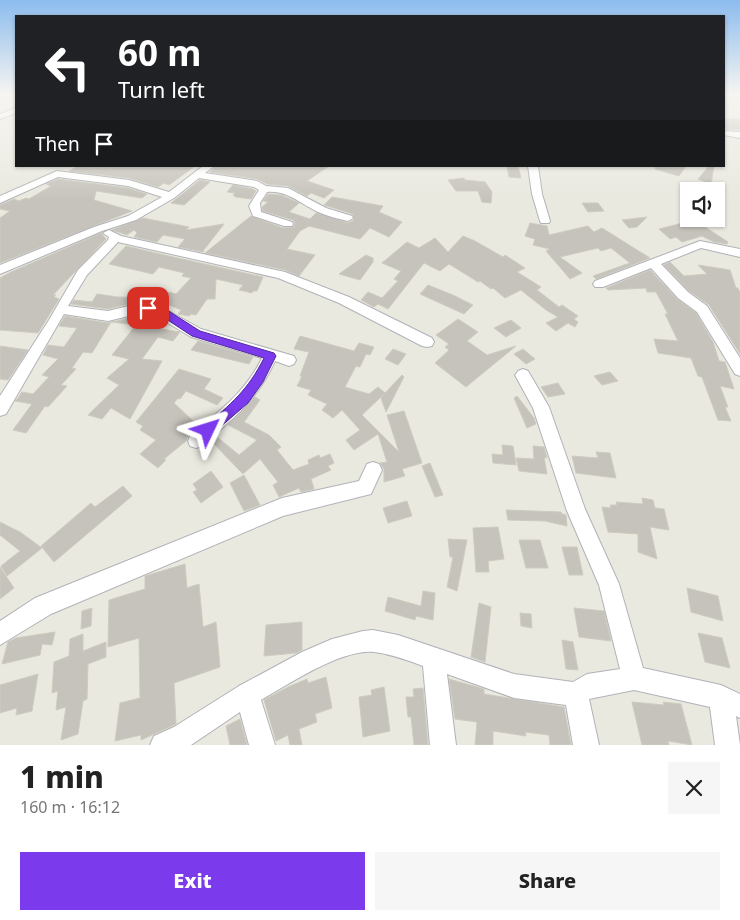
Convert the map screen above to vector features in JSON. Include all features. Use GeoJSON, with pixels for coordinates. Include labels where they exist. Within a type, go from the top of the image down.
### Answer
{"type":"FeatureCollection","features":[{"type":"Feature","properties":{"kind":"street"},"geometry":{"type":"LineString","coordinates":[[725,134],[740,135]]}},
{"type":"Feature","properties":{"kind":"street"},"geometry":{"type":"LineString","coordinates":[[0,270],[98,228],[132,218],[170,196],[208,167]]}},
{"type":"Feature","properties":{"kind":"street"},"geometry":{"type":"LineString","coordinates":[[532,167],[537,194],[546,221]]}},
{"type":"Feature","properties":{"kind":"street"},"geometry":{"type":"LineString","coordinates":[[0,200],[57,174],[129,183],[170,196]]}},
{"type":"Feature","properties":{"kind":"street"},"geometry":{"type":"LineString","coordinates":[[197,176],[257,184],[264,189]]}},
{"type":"Feature","properties":{"kind":"street"},"geometry":{"type":"LineString","coordinates":[[288,224],[257,214],[254,204],[255,198],[264,189],[271,187],[287,191],[306,199],[315,207],[348,218]]}},
{"type":"Feature","properties":{"kind":"street"},"geometry":{"type":"LineString","coordinates":[[98,228],[115,236],[114,238],[281,275],[344,300],[427,342]]}},
{"type":"Feature","properties":{"kind":"street"},"geometry":{"type":"LineString","coordinates":[[0,409],[55,321],[60,309],[82,273],[108,247],[114,238]]}},
{"type":"Feature","properties":{"kind":"street"},"geometry":{"type":"LineString","coordinates":[[599,284],[700,244],[740,253]]}},
{"type":"Feature","properties":{"kind":"street"},"geometry":{"type":"LineString","coordinates":[[653,263],[683,295],[702,309],[740,370]]}},
{"type":"Feature","properties":{"kind":"street"},"geometry":{"type":"LineString","coordinates":[[60,309],[108,316],[137,309],[156,309],[196,333],[289,360]]}},
{"type":"Feature","properties":{"kind":"street"},"geometry":{"type":"LineString","coordinates":[[196,440],[244,400],[259,379],[270,356]]}},
{"type":"Feature","properties":{"kind":"street"},"geometry":{"type":"LineString","coordinates":[[523,375],[541,407],[576,511],[609,584],[634,678]]}},
{"type":"Feature","properties":{"kind":"street"},"geometry":{"type":"LineString","coordinates":[[0,634],[43,606],[282,506],[365,488],[373,470]]}},
{"type":"Feature","properties":{"kind":"street"},"geometry":{"type":"LineString","coordinates":[[163,745],[182,736],[247,694],[310,660],[350,645],[373,641],[385,642],[433,657],[514,686],[576,694],[587,686],[634,678],[731,702],[728,745]]}},
{"type":"Feature","properties":{"kind":"street"},"geometry":{"type":"LineString","coordinates":[[433,657],[443,745]]}},
{"type":"Feature","properties":{"kind":"street"},"geometry":{"type":"LineString","coordinates":[[247,694],[262,745]]}},
{"type":"Feature","properties":{"kind":"street"},"geometry":{"type":"LineString","coordinates":[[576,694],[586,745]]}},
{"type":"Feature","properties":{"kind":"building"},"geometry":{"type":"Polygon","coordinates":[[[76,167],[194,167],[169,185],[164,183],[158,187],[129,178],[69,171],[76,167]]]}},
{"type":"Feature","properties":{"kind":"building"},"geometry":{"type":"Polygon","coordinates":[[[215,167],[328,167],[307,181],[334,190],[324,198],[311,193],[307,196],[288,186],[267,184],[257,179],[210,172],[215,167]]]}},
{"type":"Feature","properties":{"kind":"building"},"geometry":{"type":"Polygon","coordinates":[[[507,167],[518,167],[521,178],[509,177],[507,167]]]}},
{"type":"Feature","properties":{"kind":"building"},"geometry":{"type":"Polygon","coordinates":[[[655,167],[685,167],[679,176],[655,169],[655,167]]]}},
{"type":"Feature","properties":{"kind":"building"},"geometry":{"type":"Polygon","coordinates":[[[708,167],[714,167],[711,182],[698,179],[708,167]]]}},
{"type":"Feature","properties":{"kind":"building"},"geometry":{"type":"Polygon","coordinates":[[[464,178],[465,180],[485,182],[492,192],[491,203],[482,202],[478,191],[456,191],[448,180],[464,178]]]}},
{"type":"Feature","properties":{"kind":"building"},"geometry":{"type":"Polygon","coordinates":[[[58,179],[128,188],[147,194],[142,198],[96,191],[94,200],[132,211],[0,263],[0,218],[10,211],[0,209],[0,205],[14,199],[19,201],[26,198],[29,199],[51,186],[46,184],[58,179]]]}},
{"type":"Feature","properties":{"kind":"building"},"geometry":{"type":"Polygon","coordinates":[[[200,180],[210,182],[184,205],[171,203],[200,180]]]}},
{"type":"Feature","properties":{"kind":"building"},"geometry":{"type":"Polygon","coordinates":[[[233,185],[256,191],[251,199],[236,197],[233,195],[235,193],[227,192],[233,185]]]}},
{"type":"Feature","properties":{"kind":"building"},"geometry":{"type":"Polygon","coordinates":[[[268,194],[281,195],[299,203],[289,212],[310,219],[316,213],[348,223],[354,220],[353,214],[324,205],[332,197],[383,206],[379,212],[402,222],[389,237],[370,228],[360,239],[309,226],[300,231],[287,249],[315,255],[299,276],[285,270],[205,253],[251,216],[283,228],[294,227],[295,223],[293,220],[263,211],[262,207],[268,202],[263,201],[268,194]]]}},
{"type":"Feature","properties":{"kind":"building"},"geometry":{"type":"Polygon","coordinates":[[[582,203],[598,203],[604,211],[588,212],[582,203]]]}},
{"type":"Feature","properties":{"kind":"building"},"geometry":{"type":"Polygon","coordinates":[[[647,217],[637,227],[629,228],[622,220],[647,217]]]}},
{"type":"Feature","properties":{"kind":"building"},"geometry":{"type":"Polygon","coordinates":[[[143,218],[189,227],[186,230],[224,224],[204,252],[178,247],[185,239],[163,235],[157,242],[134,237],[137,233],[134,230],[127,235],[112,230],[143,218]]]}},
{"type":"Feature","properties":{"kind":"building"},"geometry":{"type":"Polygon","coordinates":[[[530,223],[547,226],[549,235],[588,226],[594,232],[602,228],[650,258],[596,279],[593,276],[630,263],[611,248],[601,251],[598,248],[560,257],[582,273],[570,279],[546,251],[550,249],[533,245],[535,239],[525,236],[530,223]]]}},
{"type":"Feature","properties":{"kind":"building"},"geometry":{"type":"Polygon","coordinates":[[[680,224],[680,227],[705,227],[728,242],[727,244],[714,242],[702,236],[682,242],[676,237],[670,239],[659,229],[680,224]]]}},
{"type":"Feature","properties":{"kind":"building"},"geometry":{"type":"Polygon","coordinates":[[[101,233],[106,239],[53,295],[56,295],[54,297],[59,299],[38,333],[0,330],[0,278],[101,233]]]}},
{"type":"Feature","properties":{"kind":"building"},"geometry":{"type":"Polygon","coordinates":[[[463,236],[503,257],[505,255],[525,268],[517,272],[541,287],[537,290],[559,307],[562,305],[578,316],[574,319],[578,322],[575,327],[568,323],[556,331],[546,323],[558,317],[521,290],[505,298],[493,288],[491,289],[480,281],[478,282],[449,264],[440,271],[424,263],[388,309],[378,304],[374,307],[361,300],[368,292],[382,298],[398,281],[394,279],[401,271],[382,263],[407,242],[419,248],[435,238],[448,252],[463,236]]]}},
{"type":"Feature","properties":{"kind":"building"},"geometry":{"type":"Polygon","coordinates":[[[126,246],[263,277],[257,291],[252,293],[239,290],[243,285],[216,279],[215,299],[207,299],[196,315],[178,314],[181,310],[160,301],[169,292],[176,294],[191,278],[182,276],[184,273],[159,267],[153,274],[109,264],[126,246]]]}},
{"type":"Feature","properties":{"kind":"building"},"geometry":{"type":"Polygon","coordinates":[[[366,255],[373,258],[373,262],[360,280],[339,274],[366,255]]]}},
{"type":"Feature","properties":{"kind":"building"},"geometry":{"type":"Polygon","coordinates":[[[670,262],[684,276],[707,274],[698,265],[730,270],[736,288],[738,288],[740,293],[740,354],[709,305],[689,291],[664,265],[670,262]]]}},
{"type":"Feature","properties":{"kind":"building"},"geometry":{"type":"Polygon","coordinates":[[[650,270],[677,299],[696,313],[713,342],[719,361],[725,362],[734,389],[720,386],[728,407],[725,407],[731,421],[718,420],[702,377],[698,376],[691,358],[658,353],[654,339],[678,341],[665,314],[668,314],[656,292],[647,292],[646,288],[608,290],[606,288],[650,270]]]}},
{"type":"Feature","properties":{"kind":"building"},"geometry":{"type":"Polygon","coordinates":[[[428,285],[473,305],[464,314],[420,294],[428,285]]]}},
{"type":"Feature","properties":{"kind":"building"},"geometry":{"type":"Polygon","coordinates":[[[97,294],[118,297],[162,298],[158,303],[137,302],[108,309],[71,304],[74,300],[92,302],[97,294]]]}},
{"type":"Feature","properties":{"kind":"building"},"geometry":{"type":"Polygon","coordinates":[[[65,316],[111,322],[92,353],[83,352],[72,368],[76,369],[61,385],[67,386],[48,407],[45,406],[26,433],[13,430],[32,404],[15,401],[22,392],[33,394],[49,377],[42,375],[58,359],[43,355],[48,345],[64,347],[77,328],[59,326],[65,316]]]}},
{"type":"Feature","properties":{"kind":"building"},"geometry":{"type":"Polygon","coordinates":[[[137,316],[150,316],[143,326],[180,332],[173,341],[158,337],[142,359],[162,361],[130,419],[111,408],[102,419],[88,415],[119,385],[107,378],[129,359],[112,355],[136,325],[112,322],[137,316]]]}},
{"type":"Feature","properties":{"kind":"building"},"geometry":{"type":"Polygon","coordinates":[[[458,319],[478,332],[467,341],[487,355],[516,346],[466,387],[435,363],[449,350],[445,347],[449,344],[436,335],[458,319]]]}},
{"type":"Feature","properties":{"kind":"building"},"geometry":{"type":"Polygon","coordinates":[[[511,320],[521,328],[506,337],[494,328],[511,320]]]}},
{"type":"Feature","properties":{"kind":"building"},"geometry":{"type":"Polygon","coordinates":[[[300,336],[354,351],[359,343],[374,347],[370,355],[366,354],[360,367],[356,366],[345,387],[369,394],[378,387],[385,393],[402,375],[404,377],[386,412],[381,398],[384,394],[362,415],[399,452],[387,415],[404,411],[422,463],[402,469],[405,476],[384,482],[384,469],[380,463],[387,462],[378,434],[354,450],[346,440],[360,430],[342,410],[333,418],[322,410],[327,404],[308,395],[311,390],[297,386],[309,352],[294,349],[300,336]]]}},
{"type":"Feature","properties":{"kind":"building"},"geometry":{"type":"Polygon","coordinates":[[[198,341],[253,357],[249,364],[191,350],[198,341]]]}},
{"type":"Feature","properties":{"kind":"building"},"geometry":{"type":"Polygon","coordinates":[[[0,346],[28,350],[8,380],[0,379],[0,346]]]}},
{"type":"Feature","properties":{"kind":"building"},"geometry":{"type":"Polygon","coordinates":[[[393,349],[406,354],[398,365],[385,359],[393,349]]]}},
{"type":"Feature","properties":{"kind":"building"},"geometry":{"type":"Polygon","coordinates":[[[523,349],[535,359],[526,364],[514,354],[523,349]]]}},
{"type":"Feature","properties":{"kind":"building"},"geometry":{"type":"Polygon","coordinates":[[[179,369],[211,379],[204,389],[223,398],[217,405],[186,391],[180,399],[178,398],[174,403],[194,422],[184,431],[188,435],[186,441],[164,459],[166,460],[158,468],[140,454],[156,440],[140,430],[143,426],[136,422],[179,369]]]}},
{"type":"Feature","properties":{"kind":"building"},"geometry":{"type":"Polygon","coordinates":[[[610,372],[618,381],[602,385],[594,376],[610,372]]]}},
{"type":"Feature","properties":{"kind":"building"},"geometry":{"type":"Polygon","coordinates":[[[558,383],[565,394],[548,397],[541,387],[558,383]]]}},
{"type":"Feature","properties":{"kind":"building"},"geometry":{"type":"Polygon","coordinates":[[[517,396],[534,418],[536,424],[527,428],[514,398],[517,396]]]}},
{"type":"Feature","properties":{"kind":"building"},"geometry":{"type":"Polygon","coordinates":[[[255,397],[260,400],[244,422],[269,435],[281,447],[277,450],[293,470],[309,464],[308,460],[319,455],[320,458],[330,454],[334,463],[328,466],[331,470],[311,479],[314,489],[301,492],[299,488],[279,497],[273,485],[278,482],[260,459],[243,474],[211,441],[216,436],[239,455],[257,440],[228,425],[255,397]]]}},
{"type":"Feature","properties":{"kind":"building"},"geometry":{"type":"Polygon","coordinates":[[[502,445],[513,446],[516,465],[493,463],[492,454],[503,455],[502,445]]]}},
{"type":"Feature","properties":{"kind":"building"},"geometry":{"type":"Polygon","coordinates":[[[533,446],[544,447],[547,458],[544,457],[547,474],[519,471],[516,458],[534,459],[533,446]]]}},
{"type":"Feature","properties":{"kind":"building"},"geometry":{"type":"Polygon","coordinates":[[[596,452],[610,453],[616,478],[576,473],[572,456],[598,458],[596,452]]]}},
{"type":"Feature","properties":{"kind":"building"},"geometry":{"type":"Polygon","coordinates":[[[430,463],[443,495],[435,497],[422,466],[430,463]]]}},
{"type":"Feature","properties":{"kind":"building"},"geometry":{"type":"Polygon","coordinates":[[[211,471],[223,487],[201,503],[193,492],[197,490],[193,484],[211,471]]]}},
{"type":"Feature","properties":{"kind":"building"},"geometry":{"type":"Polygon","coordinates":[[[244,475],[260,505],[244,511],[230,483],[244,475]]]}},
{"type":"Feature","properties":{"kind":"building"},"geometry":{"type":"Polygon","coordinates":[[[123,486],[132,496],[54,562],[41,546],[91,503],[95,507],[123,486]]]}},
{"type":"Feature","properties":{"kind":"building"},"geometry":{"type":"Polygon","coordinates":[[[642,498],[653,500],[655,508],[664,509],[669,530],[650,527],[657,559],[638,552],[638,534],[608,532],[602,507],[611,508],[610,505],[617,505],[616,502],[643,504],[642,498]]]}},
{"type":"Feature","properties":{"kind":"building"},"geometry":{"type":"Polygon","coordinates":[[[407,501],[412,516],[388,523],[383,508],[407,501]]]}},
{"type":"Feature","properties":{"kind":"building"},"geometry":{"type":"Polygon","coordinates":[[[506,510],[561,512],[566,515],[567,526],[545,521],[508,520],[506,510]]]}},
{"type":"Feature","properties":{"kind":"building"},"geometry":{"type":"Polygon","coordinates":[[[0,522],[20,532],[42,548],[7,576],[1,566],[20,551],[0,535],[0,522]]]}},
{"type":"Feature","properties":{"kind":"building"},"geometry":{"type":"Polygon","coordinates":[[[498,527],[504,559],[488,561],[489,572],[476,572],[473,528],[498,527]]]}},
{"type":"Feature","properties":{"kind":"building"},"geometry":{"type":"Polygon","coordinates":[[[448,539],[467,540],[457,591],[447,587],[453,557],[450,557],[448,539]]]}},
{"type":"Feature","properties":{"kind":"building"},"geometry":{"type":"Polygon","coordinates":[[[519,540],[540,540],[548,568],[526,568],[519,540]]]}},
{"type":"Feature","properties":{"kind":"building"},"geometry":{"type":"Polygon","coordinates":[[[562,547],[577,547],[583,575],[569,575],[562,547]]]}},
{"type":"Feature","properties":{"kind":"building"},"geometry":{"type":"Polygon","coordinates":[[[185,564],[187,588],[199,584],[203,627],[216,622],[220,667],[174,683],[176,724],[141,740],[141,735],[115,741],[120,703],[140,698],[139,638],[108,647],[109,600],[145,589],[145,576],[185,564]]]}},
{"type":"Feature","properties":{"kind":"building"},"geometry":{"type":"Polygon","coordinates":[[[0,567],[14,588],[0,599],[0,567]]]}},
{"type":"Feature","properties":{"kind":"building"},"geometry":{"type":"Polygon","coordinates":[[[687,588],[718,596],[723,621],[691,612],[687,588]]]}},
{"type":"Feature","properties":{"kind":"building"},"geometry":{"type":"Polygon","coordinates":[[[423,591],[435,593],[433,620],[416,616],[415,620],[385,611],[388,597],[421,606],[423,591]]]}},
{"type":"Feature","properties":{"kind":"building"},"geometry":{"type":"Polygon","coordinates":[[[479,603],[491,607],[485,662],[471,657],[479,603]]]}},
{"type":"Feature","properties":{"kind":"building"},"geometry":{"type":"Polygon","coordinates":[[[92,608],[91,626],[81,629],[82,611],[92,608]]]}},
{"type":"Feature","properties":{"kind":"building"},"geometry":{"type":"Polygon","coordinates":[[[574,608],[604,611],[611,641],[579,637],[574,608]]]}},
{"type":"Feature","properties":{"kind":"building"},"geometry":{"type":"Polygon","coordinates":[[[520,613],[531,614],[532,628],[521,626],[520,613]]]}},
{"type":"Feature","properties":{"kind":"building"},"geometry":{"type":"Polygon","coordinates":[[[302,622],[302,650],[296,653],[264,656],[266,625],[302,622]]]}},
{"type":"Feature","properties":{"kind":"building"},"geometry":{"type":"Polygon","coordinates":[[[55,632],[52,645],[42,644],[40,655],[2,664],[8,642],[16,638],[55,632]]]}},
{"type":"Feature","properties":{"kind":"building"},"geometry":{"type":"Polygon","coordinates":[[[698,633],[722,638],[730,668],[705,662],[698,633]]]}},
{"type":"Feature","properties":{"kind":"building"},"geometry":{"type":"Polygon","coordinates":[[[83,634],[83,651],[106,642],[106,657],[88,664],[87,699],[83,701],[78,734],[61,740],[66,707],[56,710],[58,691],[52,693],[54,662],[69,656],[70,639],[83,634]]]}},
{"type":"Feature","properties":{"kind":"building"},"geometry":{"type":"Polygon","coordinates":[[[562,640],[573,642],[578,670],[566,669],[562,640]]]}},
{"type":"Feature","properties":{"kind":"building"},"geometry":{"type":"Polygon","coordinates":[[[38,674],[32,711],[16,715],[17,708],[0,713],[0,685],[38,674]]]}},
{"type":"Feature","properties":{"kind":"building"},"geometry":{"type":"Polygon","coordinates":[[[326,677],[332,708],[315,714],[317,722],[299,729],[302,745],[290,745],[288,735],[276,741],[264,700],[307,679],[308,683],[326,677]]]}},
{"type":"Feature","properties":{"kind":"building"},"geometry":{"type":"Polygon","coordinates":[[[449,679],[484,689],[484,694],[564,707],[571,745],[550,745],[549,735],[525,732],[526,736],[493,731],[493,745],[475,745],[477,722],[455,719],[449,679]]]}},
{"type":"Feature","properties":{"kind":"building"},"geometry":{"type":"Polygon","coordinates":[[[384,687],[390,731],[363,737],[359,697],[372,695],[371,690],[384,687]]]}},
{"type":"Feature","properties":{"kind":"building"},"geometry":{"type":"Polygon","coordinates":[[[423,688],[428,745],[414,745],[411,717],[408,717],[406,697],[414,697],[413,689],[423,688]]]}},
{"type":"Feature","properties":{"kind":"building"},"geometry":{"type":"Polygon","coordinates":[[[632,702],[664,705],[663,702],[681,704],[692,745],[668,741],[669,745],[642,745],[632,702]]]}},
{"type":"Feature","properties":{"kind":"building"},"geometry":{"type":"Polygon","coordinates":[[[240,719],[247,745],[230,745],[226,726],[240,719]]]}},
{"type":"Feature","properties":{"kind":"route"},"geometry":{"type":"LineString","coordinates":[[148,308],[156,309],[196,333],[270,356],[259,379],[244,400],[208,430]]}}]}
